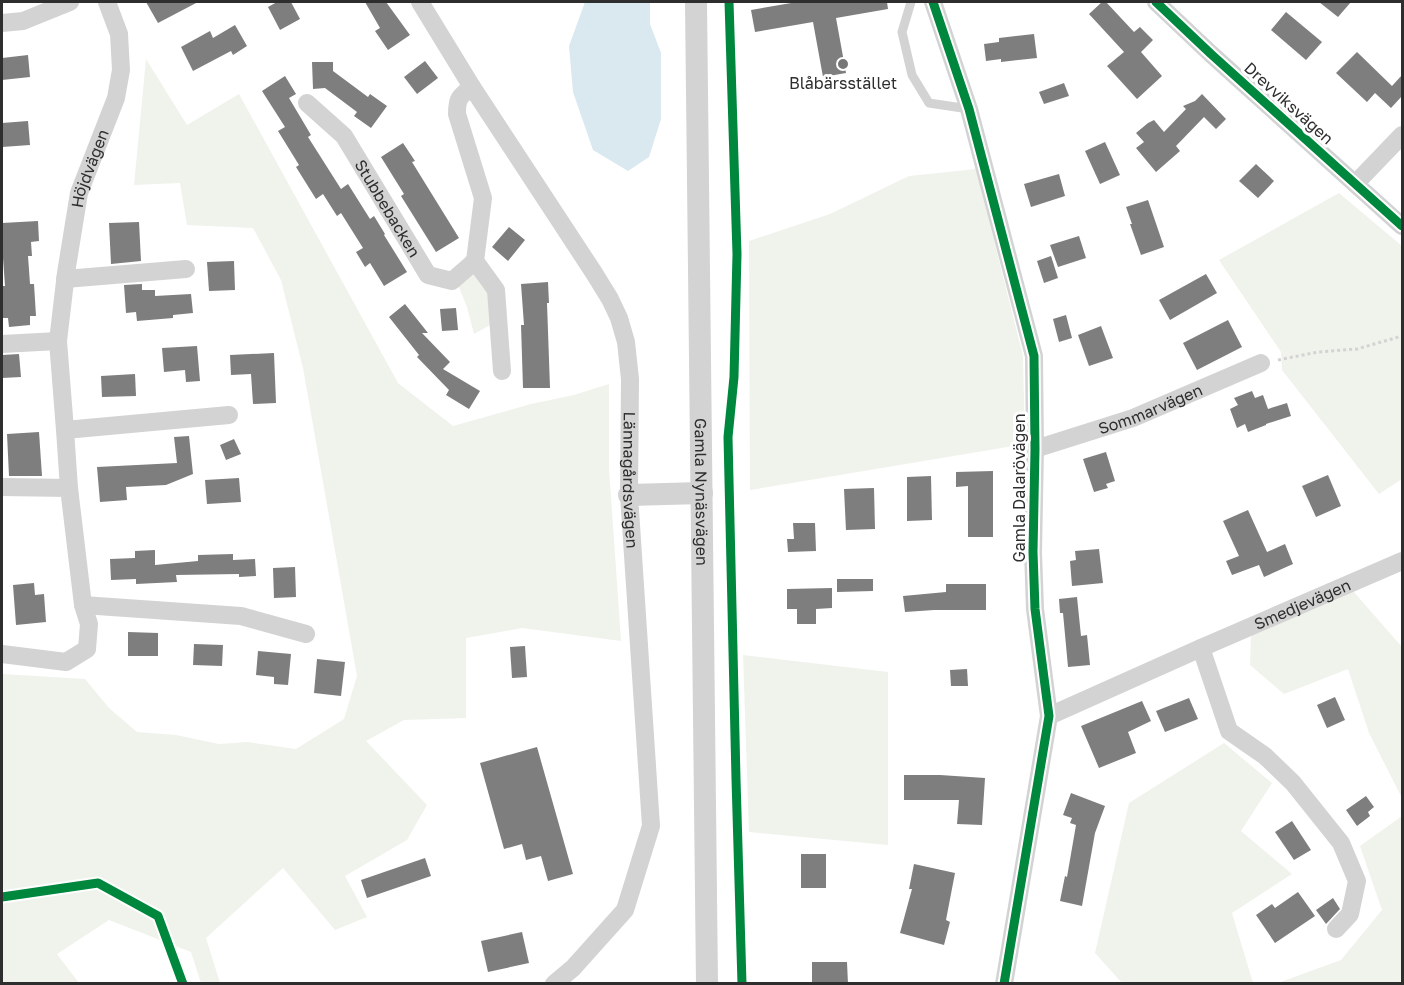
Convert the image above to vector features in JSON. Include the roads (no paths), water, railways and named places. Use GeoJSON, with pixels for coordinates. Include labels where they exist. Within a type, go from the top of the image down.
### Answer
{"type":"FeatureCollection","features":[{"type":"Feature","properties":{"kind":"street"},"geometry":{"type":"LineString","coordinates":[[2,23],[23,21],[70,2]]}},
{"type":"Feature","properties":{"kind":"street","name":"Höjdvägen"},"geometry":{"type":"LineString","coordinates":[[2,654],[66,663],[87,649],[89,624],[83,605],[69,488],[58,341],[79,193],[116,98],[121,70],[119,34],[107,2]]}},
{"type":"Feature","properties":{"kind":"street","name":"Lännagårdsvägen"},"geometry":{"type":"LineString","coordinates":[[420,2],[472,87],[610,299],[619,318],[626,342],[630,379],[628,495],[651,826],[625,910],[573,969],[554,984]]}},
{"type":"Feature","properties":{"kind":"street","name":"Gamla Nynäsvägen"},"geometry":{"type":"LineString","coordinates":[[696,2],[707,984]]}},
{"type":"Feature","properties":{"kind":"street","name":"Gamla Dalarövägen"},"geometry":{"type":"LineString","coordinates":[[933,2],[969,109],[1035,356],[1033,552],[1035,609],[1049,716],[1004,984]]}},
{"type":"Feature","properties":{"kind":"street","name":"Drevviksvägen"},"geometry":{"type":"LineString","coordinates":[[1157,2],[1402,226]]}},
{"type":"Feature","properties":{"kind":"street"},"geometry":{"type":"LineString","coordinates":[[472,87],[460,96],[457,103],[457,114],[483,198],[476,261],[496,290],[502,371]]}},
{"type":"Feature","properties":{"kind":"street","name":"Stubbebacken"},"geometry":{"type":"LineString","coordinates":[[306,103],[344,136],[428,276],[452,281],[476,261]]}},
{"type":"Feature","properties":{"kind":"street"},"geometry":{"type":"LineString","coordinates":[[1356,183],[1402,135]]}},
{"type":"Feature","properties":{"kind":"street"},"geometry":{"type":"LineString","coordinates":[[65,279],[186,269]]}},
{"type":"Feature","properties":{"kind":"street"},"geometry":{"type":"LineString","coordinates":[[2,344],[58,341]]}},
{"type":"Feature","properties":{"kind":"street","name":"Sommarvägen"},"geometry":{"type":"LineString","coordinates":[[1035,449],[1133,418],[1262,363]]}},
{"type":"Feature","properties":{"kind":"street"},"geometry":{"type":"LineString","coordinates":[[65,430],[229,415]]}},
{"type":"Feature","properties":{"kind":"street"},"geometry":{"type":"LineString","coordinates":[[2,486],[69,488]]}},
{"type":"Feature","properties":{"kind":"street"},"geometry":{"type":"LineString","coordinates":[[628,495],[702,492]]}},
{"type":"Feature","properties":{"kind":"street","name":"Smedjevägen"},"geometry":{"type":"LineString","coordinates":[[1049,716],[1402,561]]}},
{"type":"Feature","properties":{"kind":"street"},"geometry":{"type":"LineString","coordinates":[[83,605],[241,616],[306,634]]}},
{"type":"Feature","properties":{"kind":"street"},"geometry":{"type":"LineString","coordinates":[[1202,648],[1229,730],[1265,756],[1293,783],[1341,843],[1357,881],[1350,914],[1336,929]]}},
{"type":"Feature","properties":{"kind":"lane"},"geometry":{"type":"LineString","coordinates":[[911,2],[902,32],[912,75],[929,103],[969,109]]}},
{"type":"Feature","properties":{"kind":"place","name":"Blåbärsstället"},"geometry":{"type":"Point","coordinates":[843,64]}}]}
